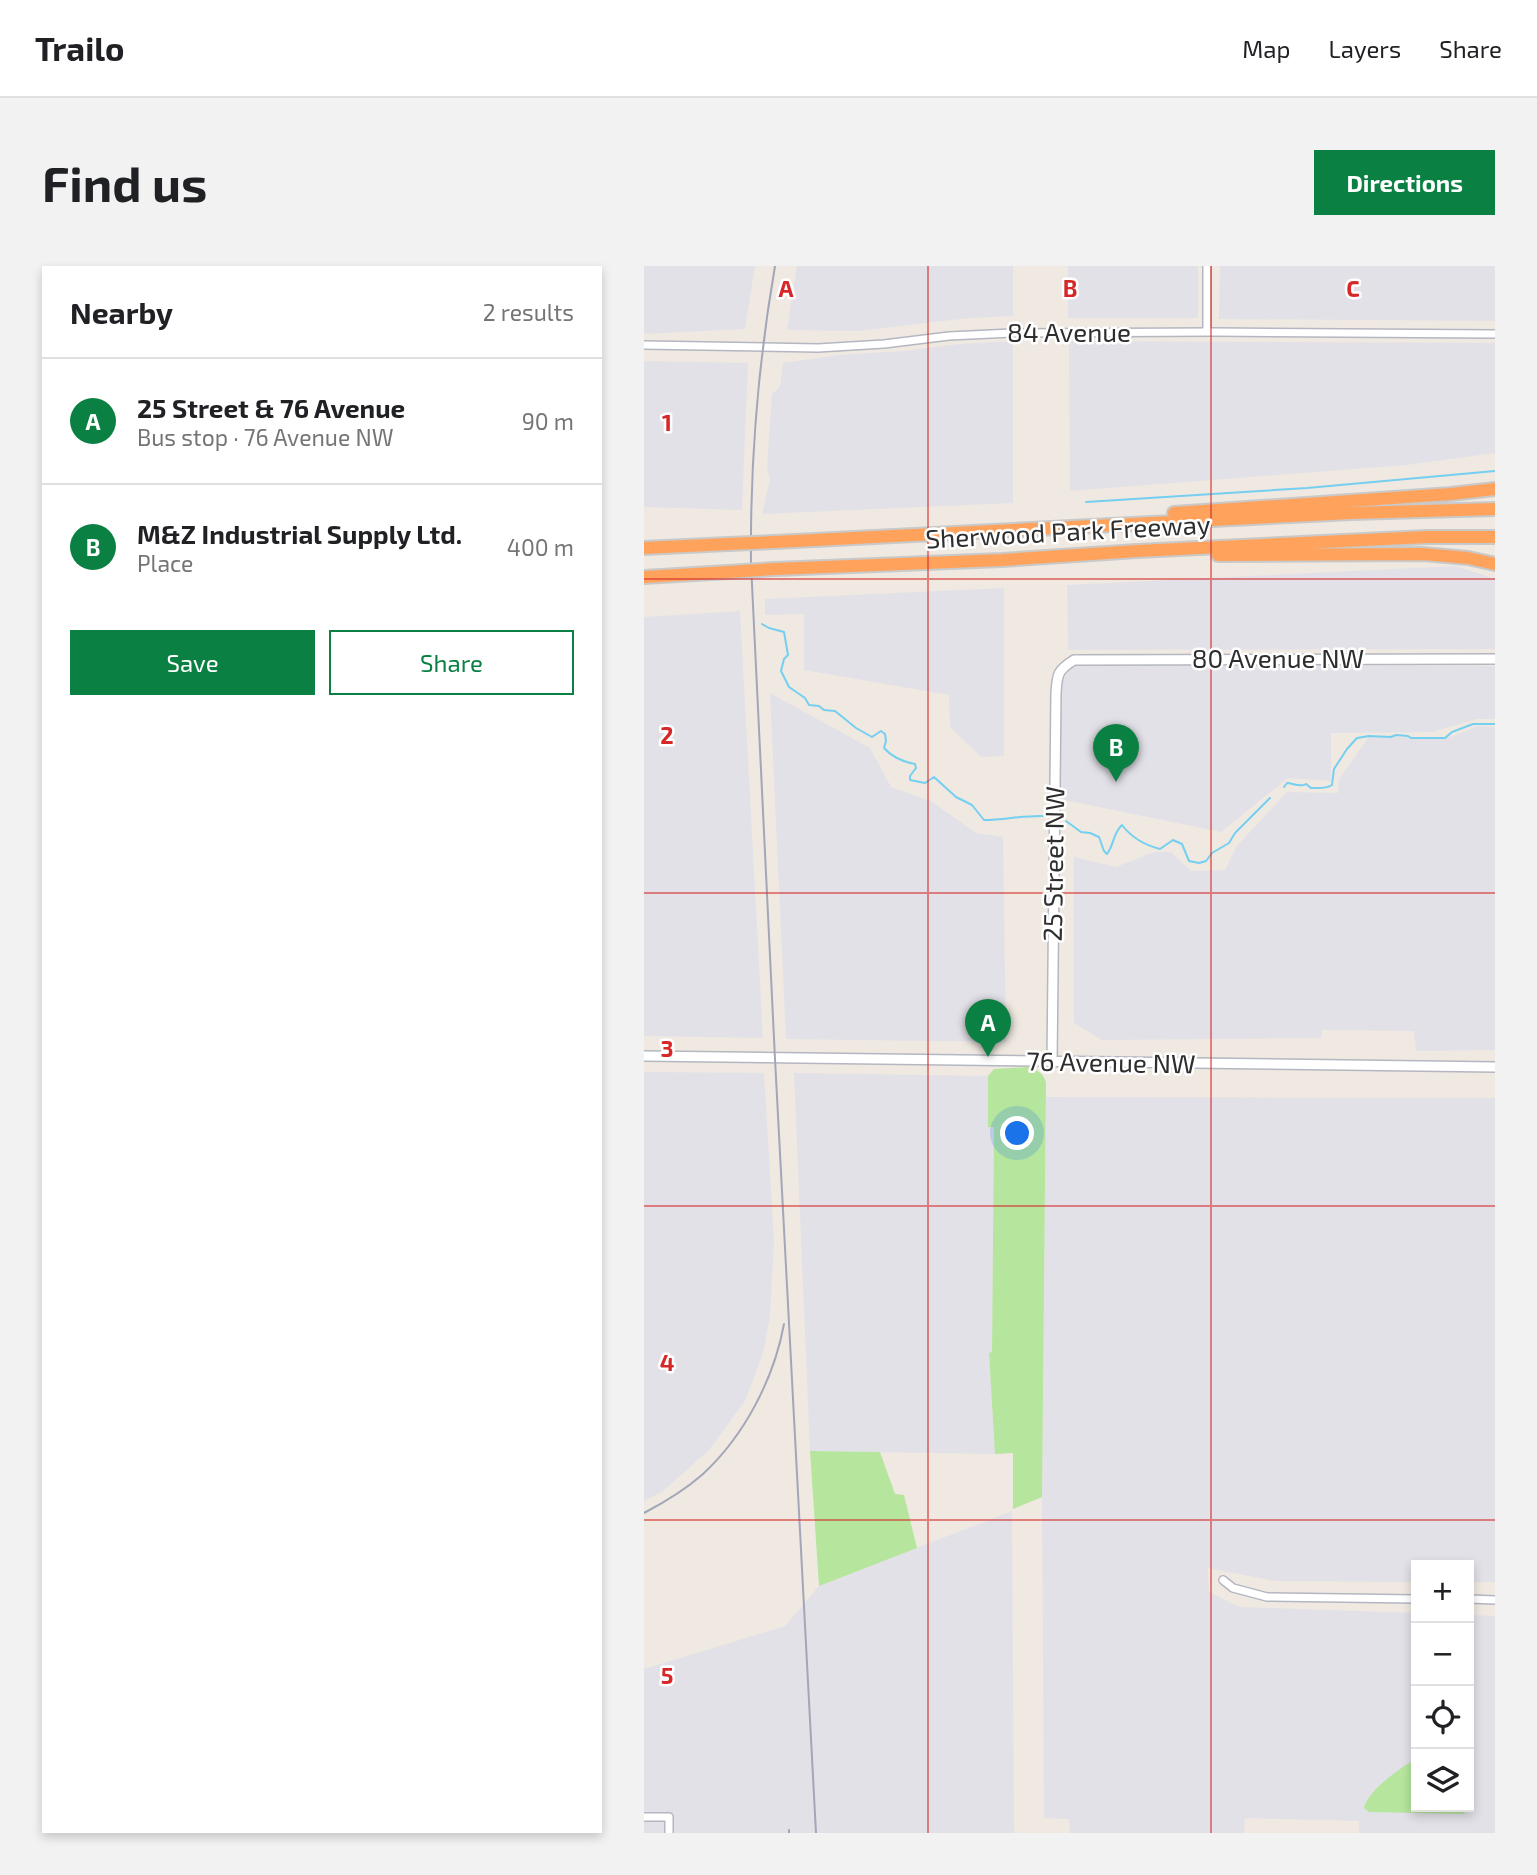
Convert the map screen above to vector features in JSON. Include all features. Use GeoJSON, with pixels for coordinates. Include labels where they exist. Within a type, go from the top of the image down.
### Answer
{"type":"FeatureCollection","features":[{"type":"Feature","properties":{"kind":"highway"},"geometry":{"type":"LineString","coordinates":[[1001,530],[1053,522],[1495,489]]}},
{"type":"Feature","properties":{"kind":"highway","name":"Sherwood Park Freeway"},"geometry":{"type":"LineString","coordinates":[[644,548],[1405,510],[1495,509]]}},
{"type":"Feature","properties":{"kind":"highway","name":"Sherwood Park Freeway"},"geometry":{"type":"LineString","coordinates":[[644,577],[1427,537],[1495,537]]}},
{"type":"Feature","properties":{"kind":"highway"},"geometry":{"type":"LineString","coordinates":[[644,542],[705,545]]}},
{"type":"Feature","properties":{"kind":"highway"},"geometry":{"type":"LineString","coordinates":[[1138,551],[1171,556],[1423,554],[1468,558],[1495,564]]}},
{"type":"Feature","properties":{"kind":"street"},"geometry":{"type":"LineString","coordinates":[[1207,266],[1207,332]]}},
{"type":"Feature","properties":{"kind":"street","name":"84 Avenue"},"geometry":{"type":"LineString","coordinates":[[644,345],[818,348],[1013,332],[1495,334]]}},
{"type":"Feature","properties":{"kind":"street","name":"80 Avenue NW"},"geometry":{"type":"LineString","coordinates":[[1063,667],[1074,660],[1495,659]]}},
{"type":"Feature","properties":{"kind":"street","name":"25 Street NW"},"geometry":{"type":"LineString","coordinates":[[1052,1063],[1056,693],[1057,676],[1063,667]]}},
{"type":"Feature","properties":{"kind":"street","name":"76 Avenue NW"},"geometry":{"type":"LineString","coordinates":[[644,1056],[1495,1067]]}},
{"type":"Feature","properties":{"kind":"street"},"geometry":{"type":"LineString","coordinates":[[1223,1580],[1233,1588],[1267,1597],[1411,1599]]}},
{"type":"Feature","properties":{"kind":"street"},"geometry":{"type":"LineString","coordinates":[[1474,1600],[1495,1600]]}},
{"type":"Feature","properties":{"kind":"street"},"geometry":{"type":"LineString","coordinates":[[644,1818],[669,1817],[669,1833]]}},
{"type":"Feature","properties":{"kind":"shaded area"},"geometry":{"type":"Polygon","coordinates":[[[644,266],[755,266],[745,329],[644,334],[644,266]]]}},
{"type":"Feature","properties":{"kind":"shaded area"},"geometry":{"type":"Polygon","coordinates":[[[797,266],[1013,266],[1013,316],[969,318],[857,331],[787,330],[797,266]]]}},
{"type":"Feature","properties":{"kind":"shaded area"},"geometry":{"type":"Polygon","coordinates":[[[1068,266],[1198,266],[1198,318],[1068,318],[1068,266]]]}},
{"type":"Feature","properties":{"kind":"shaded area"},"geometry":{"type":"Polygon","coordinates":[[[1220,266],[1495,266],[1495,321],[1219,319],[1220,266]]]}},
{"type":"Feature","properties":{"kind":"shaded area"},"geometry":{"type":"Polygon","coordinates":[[[1013,341],[1013,503],[762,514],[770,479],[767,468],[772,394],[780,387],[783,363],[840,355],[1013,341]]]}},
{"type":"Feature","properties":{"kind":"shaded area"},"geometry":{"type":"Polygon","coordinates":[[[1069,341],[1495,343],[1495,453],[1406,465],[1070,491],[1069,341]]]}},
{"type":"Feature","properties":{"kind":"shaded area"},"geometry":{"type":"Polygon","coordinates":[[[644,361],[748,363],[742,510],[644,507],[644,361]]]}},
{"type":"Feature","properties":{"kind":"shaded area"},"geometry":{"type":"Polygon","coordinates":[[[1456,566],[1495,579],[1495,649],[1068,650],[1067,585],[1456,566]]]}},
{"type":"Feature","properties":{"kind":"shaded area"},"geometry":{"type":"Polygon","coordinates":[[[1004,588],[1004,756],[981,757],[950,727],[949,695],[804,670],[804,614],[765,615],[765,599],[1004,588]]]}},
{"type":"Feature","properties":{"kind":"shaded area"},"geometry":{"type":"Polygon","coordinates":[[[740,611],[763,1038],[644,1036],[644,617],[740,611]]]}},
{"type":"Feature","properties":{"kind":"shaded area"},"geometry":{"type":"Polygon","coordinates":[[[1073,665],[1495,666],[1495,719],[1477,719],[1432,732],[1331,733],[1331,781],[1288,778],[1221,832],[1060,799],[1061,683],[1073,665]]]}},
{"type":"Feature","properties":{"kind":"shaded area"},"geometry":{"type":"Polygon","coordinates":[[[770,693],[870,748],[891,787],[931,801],[976,833],[1003,837],[1006,1042],[786,1039],[770,693]]]}},
{"type":"Feature","properties":{"kind":"shaded area"},"geometry":{"type":"Polygon","coordinates":[[[1478,726],[1495,727],[1495,1050],[1416,1051],[1414,1031],[1322,1030],[1321,1038],[1102,1040],[1074,1023],[1074,857],[1116,867],[1154,852],[1171,852],[1191,871],[1225,870],[1236,847],[1287,792],[1338,793],[1339,779],[1369,737],[1451,737],[1478,726]]]}},
{"type":"Feature","properties":{"kind":"shaded area"},"geometry":{"type":"Polygon","coordinates":[[[644,1072],[764,1073],[774,1241],[770,1317],[763,1353],[745,1401],[709,1450],[663,1491],[644,1501],[644,1072]]]}},
{"type":"Feature","properties":{"kind":"shaded area"},"geometry":{"type":"Polygon","coordinates":[[[794,1073],[988,1076],[988,1127],[994,1127],[992,1353],[989,1354],[995,1454],[810,1451],[794,1073]]]}},
{"type":"Feature","properties":{"kind":"shaded area"},"geometry":{"type":"Polygon","coordinates":[[[1046,1097],[1495,1098],[1495,1582],[1474,1582],[1474,1560],[1411,1560],[1411,1582],[1275,1581],[1208,1568],[1209,1592],[1239,1607],[1411,1613],[1411,1812],[1474,1812],[1474,1615],[1495,1616],[1495,1833],[1359,1833],[1359,1821],[1245,1818],[1244,1833],[1070,1833],[1069,1819],[1044,1818],[1042,1497],[1046,1097]]]}},
{"type":"Feature","properties":{"kind":"shaded area"},"geometry":{"type":"Polygon","coordinates":[[[1012,1511],[1014,1833],[644,1833],[644,1669],[785,1626],[819,1586],[1012,1511]]]}},
{"type":"Feature","properties":{"kind":"green space"},"geometry":{"type":"Polygon","coordinates":[[[1028,1067],[1039,1072],[1046,1082],[1042,1497],[1013,1509],[1013,1453],[995,1454],[989,1353],[992,1352],[994,1127],[988,1127],[988,1076],[994,1069],[1028,1067]]]}},
{"type":"Feature","properties":{"kind":"green space"},"geometry":{"type":"Polygon","coordinates":[[[810,1451],[880,1452],[895,1494],[904,1495],[917,1548],[819,1586],[810,1451]]]}},
{"type":"Feature","properties":{"kind":"green space"},"geometry":{"type":"Polygon","coordinates":[[[1411,1762],[1411,1812],[1465,1812],[1464,1814],[1369,1812],[1364,1808],[1366,1801],[1394,1774],[1411,1762]]]}},
{"type":"Feature","properties":{"kind":"waterway"},"geometry":{"type":"LineString","coordinates":[[1086,502],[1307,488],[1495,471]]}},
{"type":"Feature","properties":{"kind":"waterway"},"geometry":{"type":"LineString","coordinates":[[762,624],[784,632],[788,655],[781,671],[789,687],[805,698],[809,705],[835,711],[872,737],[881,731],[885,734],[884,748],[898,759],[915,764],[916,768],[910,780],[925,783],[934,777],[956,797],[972,805],[984,820],[1045,816]]}},
{"type":"Feature","properties":{"kind":"waterway"},"geometry":{"type":"LineString","coordinates":[[1284,787],[1287,783],[1306,784],[1311,788],[1332,785],[1334,769],[1357,738],[1396,735],[1445,738],[1452,732],[1473,724],[1495,724]]}},
{"type":"Feature","properties":{"kind":"waterway"},"geometry":{"type":"LineString","coordinates":[[1066,821],[1081,832],[1099,837],[1107,854],[1122,825],[1134,837],[1160,849],[1173,840],[1182,844],[1189,861],[1199,863],[1206,861],[1212,853],[1229,843],[1235,833],[1270,798]]}},
{"type":"Feature","properties":{"kind":"railway"},"geometry":{"type":"LineString","coordinates":[[775,266],[756,414],[751,564],[816,1833]]}},
{"type":"Feature","properties":{"kind":"railway"},"geometry":{"type":"LineString","coordinates":[[644,1513],[696,1480],[732,1442],[765,1386],[784,1324]]}},
{"type":"Feature","properties":{"kind":"place","name":"M&Z Industrial Supply Ltd."},"geometry":{"type":"Point","coordinates":[1116,782]}},
{"type":"Feature","properties":{"kind":"place","name":"25 Street & 76 Avenue"},"geometry":{"type":"Point","coordinates":[988,1057]}}]}
